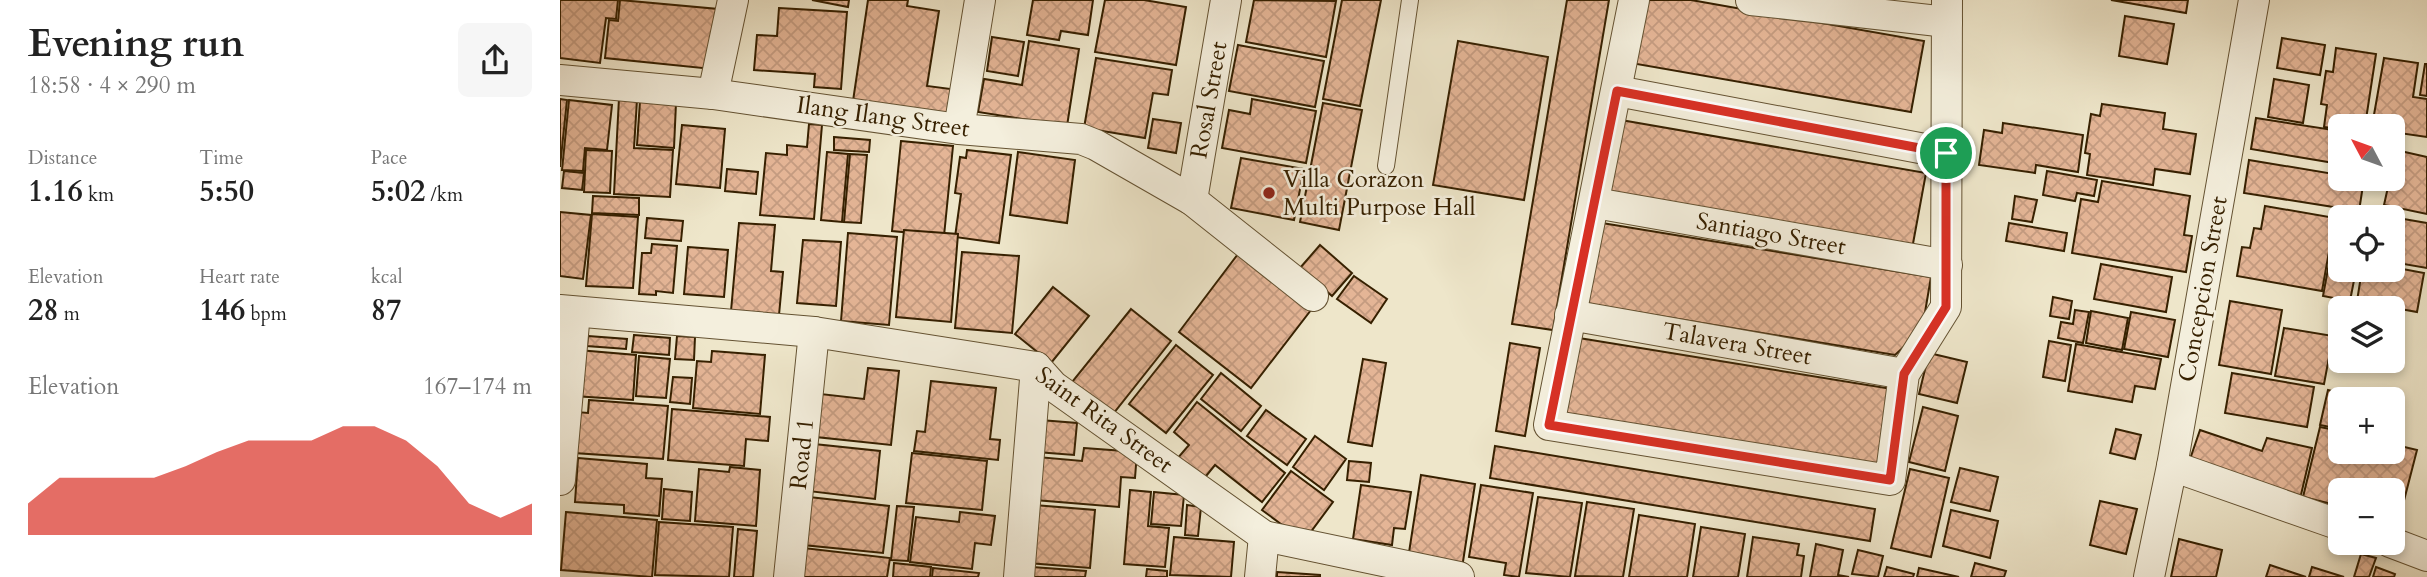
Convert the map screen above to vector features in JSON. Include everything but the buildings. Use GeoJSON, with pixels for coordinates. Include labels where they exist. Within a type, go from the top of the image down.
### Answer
{"type":"FeatureCollection","features":[{"type":"Feature","properties":{"kind":"street"},"geometry":{"type":"LineString","coordinates":[[713,94],[733,0]]}},
{"type":"Feature","properties":{"kind":"street"},"geometry":{"type":"LineString","coordinates":[[959,129],[980,0]]}},
{"type":"Feature","properties":{"kind":"street","name":"Rosal Street"},"geometry":{"type":"LineString","coordinates":[[1192,200],[1226,0]]}},
{"type":"Feature","properties":{"kind":"street"},"geometry":{"type":"LineString","coordinates":[[1634,0],[1549,425],[1890,480],[1904,374],[1946,307],[1947,11],[1751,0]]}},
{"type":"Feature","properties":{"kind":"street","name":"Concepcion Street"},"geometry":{"type":"LineString","coordinates":[[2149,577],[2172,466],[2254,0]]}},
{"type":"Feature","properties":{"kind":"street","name":"Ilang Ilang Street"},"geometry":{"type":"LineString","coordinates":[[560,80],[713,94],[959,129],[1081,139],[1192,200],[1313,296]]}},
{"type":"Feature","properties":{"kind":"street"},"geometry":{"type":"LineString","coordinates":[[1617,91],[1946,153]]}},
{"type":"Feature","properties":{"kind":"street","name":"Santiago Street"},"geometry":{"type":"LineString","coordinates":[[1595,204],[1947,265]]}},
{"type":"Feature","properties":{"kind":"street"},"geometry":{"type":"LineString","coordinates":[[560,480],[568,311]]}},
{"type":"Feature","properties":{"kind":"street","name":"Saint Rita Street"},"geometry":{"type":"LineString","coordinates":[[568,311],[814,332],[1035,366],[1053,386],[1264,536],[1459,577]]}},
{"type":"Feature","properties":{"kind":"street","name":"Talavera Street"},"geometry":{"type":"LineString","coordinates":[[1570,315],[1904,374]]}},
{"type":"Feature","properties":{"kind":"street","name":"Road 1"},"geometry":{"type":"LineString","coordinates":[[789,577],[814,332]]}},
{"type":"Feature","properties":{"kind":"street"},"geometry":{"type":"LineString","coordinates":[[1019,577],[1035,366]]}},
{"type":"Feature","properties":{"kind":"street"},"geometry":{"type":"LineString","coordinates":[[2172,466],[2328,521]]}},
{"type":"Feature","properties":{"kind":"street"},"geometry":{"type":"LineString","coordinates":[[1260,577],[1264,536]]}},
{"type":"Feature","properties":{"kind":"street"},"geometry":{"type":"LineString","coordinates":[[2405,544],[2426,548]]}},
{"type":"Feature","properties":{"kind":"lane"},"geometry":{"type":"LineString","coordinates":[[1386,166],[1410,0]]}},
{"type":"Feature","properties":{"kind":"place","name":"Villa Corazon Multi Purpose Hall"},"geometry":{"type":"Point","coordinates":[1269,193]}},
{"type":"Feature","properties":{"kind":"route"},"geometry":{"type":"LineString","coordinates":[[1617,91],[1946,153],[1946,307],[1904,374],[1890,480],[1549,425],[1617,91]]}}]}
